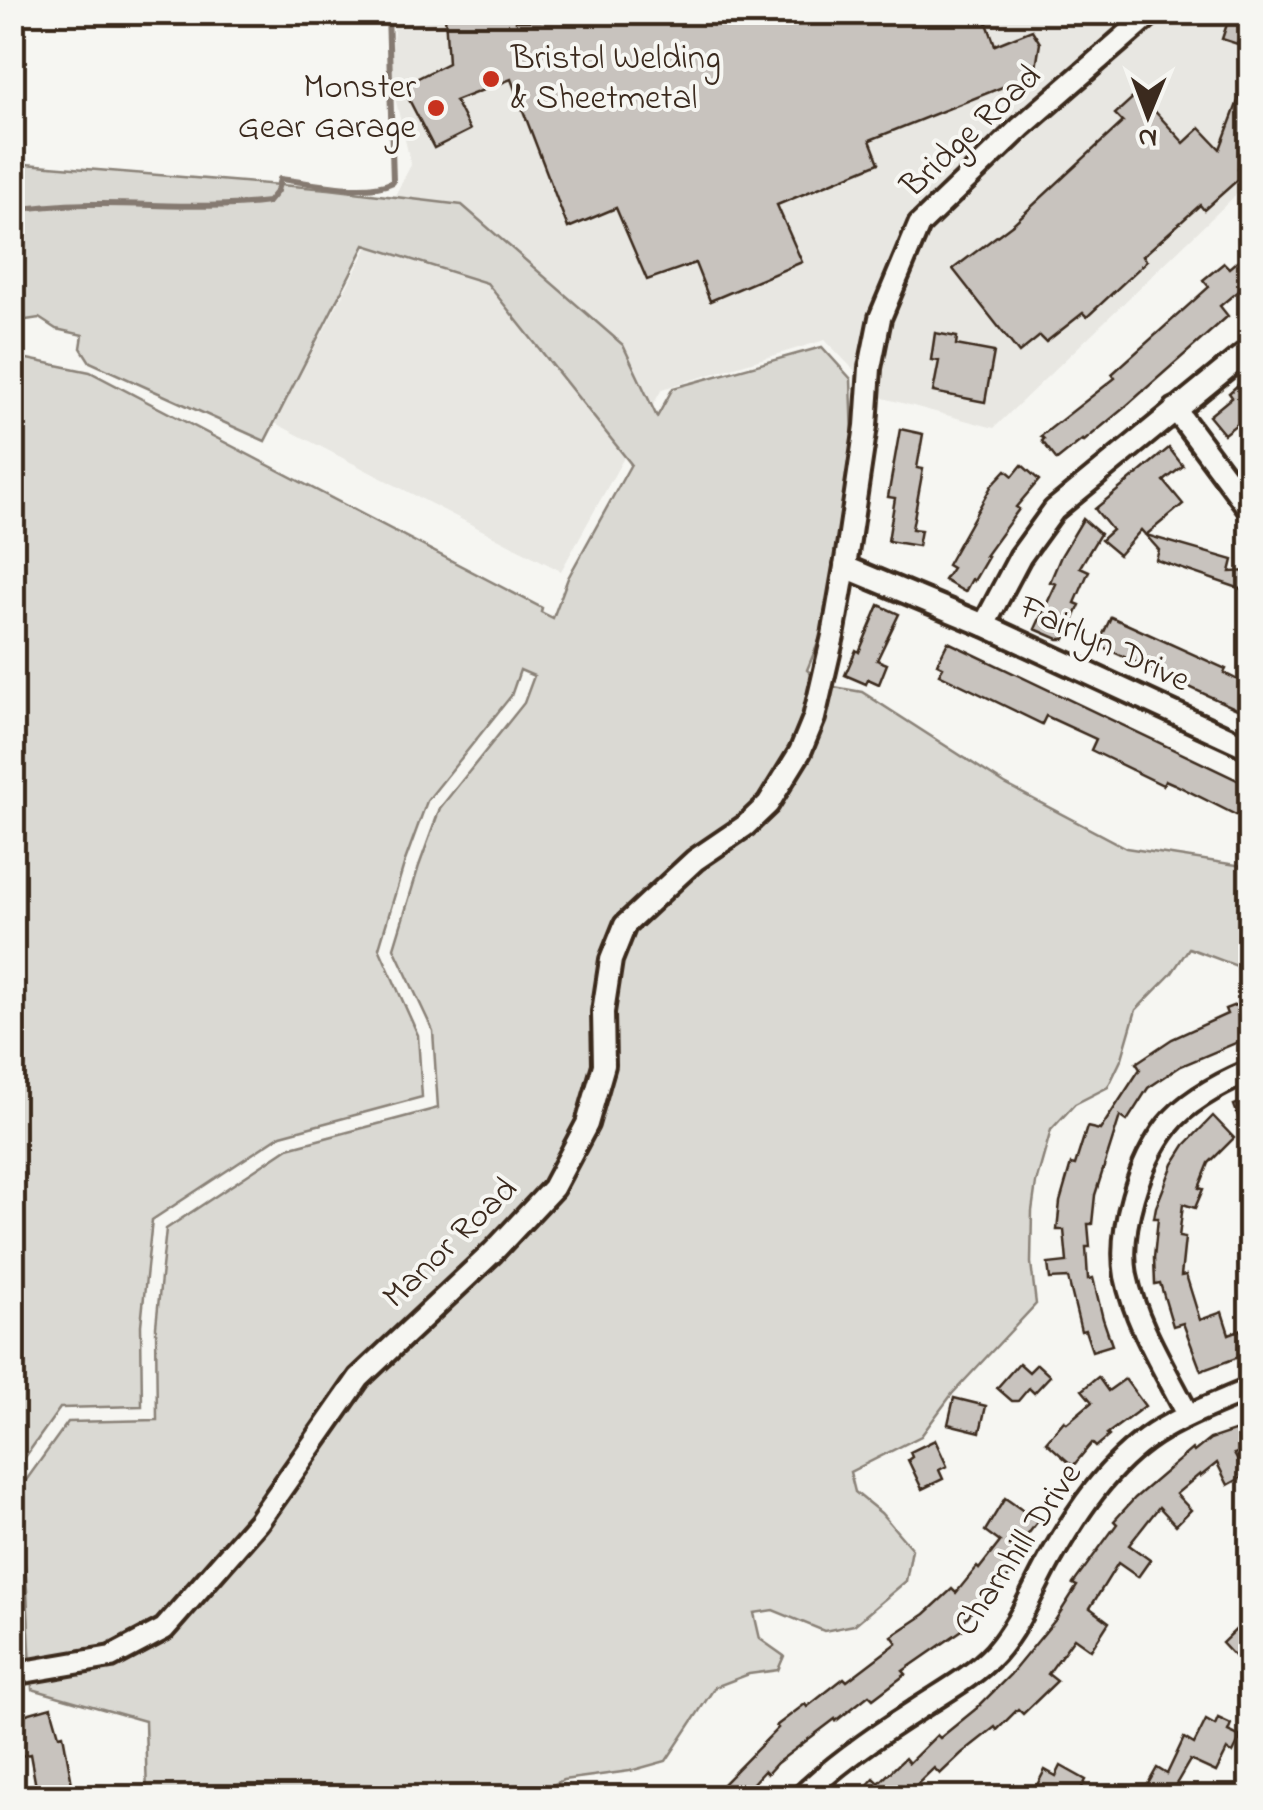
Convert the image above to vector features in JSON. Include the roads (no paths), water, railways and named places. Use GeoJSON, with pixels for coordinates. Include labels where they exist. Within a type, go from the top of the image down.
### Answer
{"type":"FeatureCollection","features":[{"type":"Feature","properties":{"kind":"street","name":"Bridge Road"},"geometry":{"type":"LineString","coordinates":[[800,752],[814,718],[833,636],[880,318],[919,224],[1020,127],[1153,12]]}},
{"type":"Feature","properties":{"kind":"street","name":"Fairlyn Drive"},"geometry":{"type":"LineString","coordinates":[[984,625],[1020,557],[1054,510],[1250,349]]}},
{"type":"Feature","properties":{"kind":"street"},"geometry":{"type":"LineString","coordinates":[[1175,409],[1250,510]]}},
{"type":"Feature","properties":{"kind":"street","name":"Fairlyn Drive"},"geometry":{"type":"LineString","coordinates":[[845,567],[984,625],[1250,748]]}},
{"type":"Feature","properties":{"kind":"street","name":"Manor Road"},"geometry":{"type":"LineString","coordinates":[[12,1674],[111,1658],[164,1628],[258,1522],[359,1378],[493,1252],[553,1188],[588,1124],[604,1065],[604,1012],[611,960],[625,925],[694,860],[746,826],[768,804],[800,752]]}},
{"type":"Feature","properties":{"kind":"street"},"geometry":{"type":"LineString","coordinates":[[1188,1415],[1137,1313],[1126,1273],[1126,1226],[1138,1183],[1170,1122],[1214,1086],[1250,1071]]}},
{"type":"Feature","properties":{"kind":"street","name":"Charnhill Drive"},"geometry":{"type":"LineString","coordinates":[[800,1798],[862,1744],[964,1679],[994,1653],[1020,1616],[1091,1492],[1152,1436],[1188,1415],[1250,1389]]}},
{"type":"Feature","properties":{"kind":"waterway"},"geometry":{"type":"LineString","coordinates":[[12,210],[80,204],[201,206],[268,202],[280,179],[353,188],[393,182],[388,12]]}},
{"type":"Feature","properties":{"kind":"place","name":"Bristol Welding & Sheetmetal"},"geometry":{"type":"Point","coordinates":[491,79]}},
{"type":"Feature","properties":{"kind":"place","name":"Monster Gear Garage"},"geometry":{"type":"Point","coordinates":[436,108]}}]}
